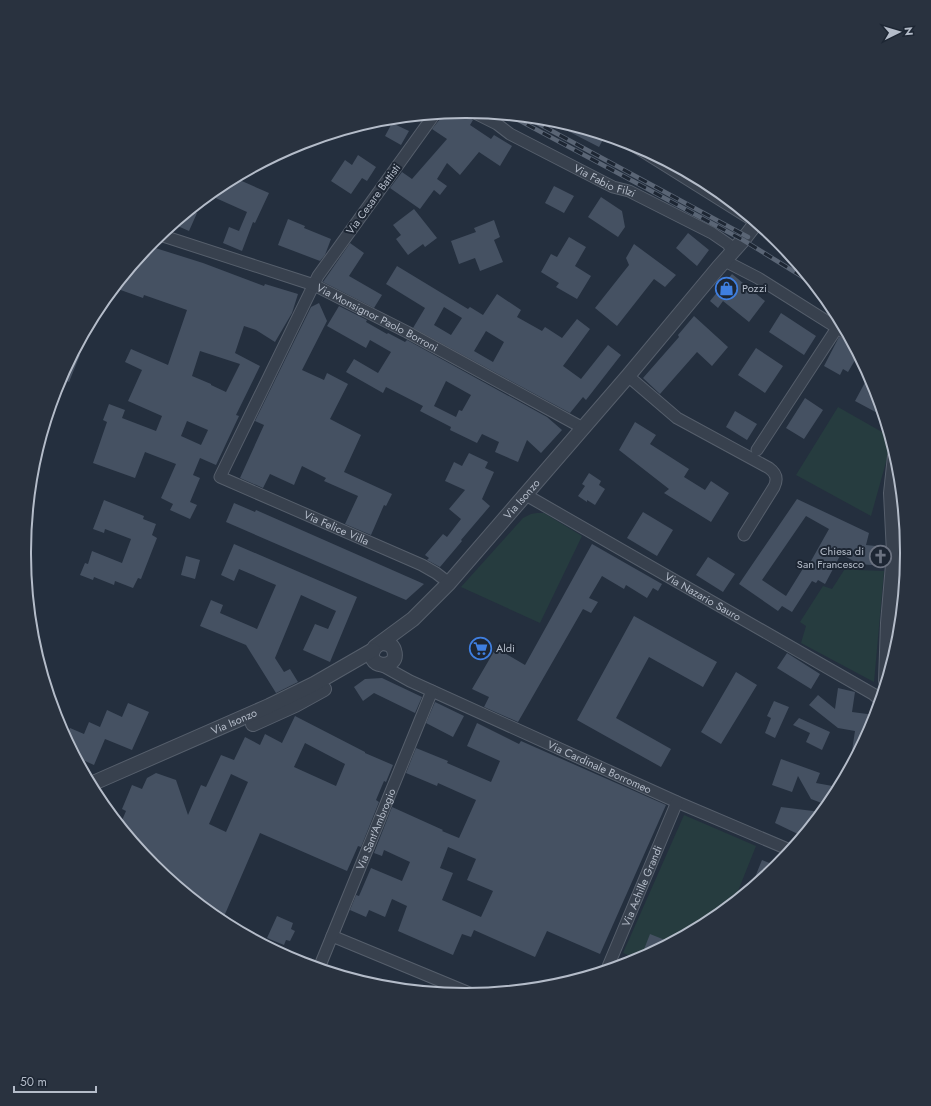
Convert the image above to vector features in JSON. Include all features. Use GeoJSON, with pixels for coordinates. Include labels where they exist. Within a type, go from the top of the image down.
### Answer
{"type":"FeatureCollection","features":[{"type":"Feature","properties":{"kind":"street","name":"Via Fabio Filzi"},"geometry":{"type":"LineString","coordinates":[[486,119],[497,124],[510,134],[612,187],[629,191],[712,233],[728,244],[729,257],[758,278],[837,328]]}},
{"type":"Feature","properties":{"kind":"street","name":"Via Cesare Battisti"},"geometry":{"type":"LineString","coordinates":[[220,477],[322,270],[431,120]]}},
{"type":"Feature","properties":{"kind":"street","name":"Via Isonzo"},"geometry":{"type":"LineString","coordinates":[[96,781],[269,706],[386,650],[413,619],[449,583],[526,495],[729,257],[752,226]]}},
{"type":"Feature","properties":{"kind":"street","name":"Via Monsignor Paolo Borroni"},"geometry":{"type":"LineString","coordinates":[[167,237],[314,285],[407,332],[583,428]]}},
{"type":"Feature","properties":{"kind":"street"},"geometry":{"type":"LineString","coordinates":[[757,450],[840,333]]}},
{"type":"Feature","properties":{"kind":"street"},"geometry":{"type":"LineString","coordinates":[[628,376],[677,418],[774,472],[776,480],[774,487],[744,535]]}},
{"type":"Feature","properties":{"kind":"street"},"geometry":{"type":"LineString","coordinates":[[887,658],[894,553],[890,497],[893,474]]}},
{"type":"Feature","properties":{"kind":"street","name":"Via Felice Villa"},"geometry":{"type":"LineString","coordinates":[[220,477],[422,565],[449,583]]}},
{"type":"Feature","properties":{"kind":"street","name":"Via Nazario Sauro"},"geometry":{"type":"LineString","coordinates":[[526,495],[876,696]]}},
{"type":"Feature","properties":{"kind":"street"},"geometry":{"type":"LineString","coordinates":[[888,623],[892,638]]}},
{"type":"Feature","properties":{"kind":"street"},"geometry":{"type":"LineString","coordinates":[[381,665],[376,663],[373,657],[386,650],[410,681]]}},
{"type":"Feature","properties":{"kind":"street","name":"Via Isonzo"},"geometry":{"type":"LineString","coordinates":[[100,788],[285,710],[355,670],[381,665]]}},
{"type":"Feature","properties":{"kind":"street","name":"Via Cardinale Borromeo"},"geometry":{"type":"LineString","coordinates":[[381,665],[410,681],[677,802],[784,848]]}},
{"type":"Feature","properties":{"kind":"street","name":"Via Sant'Ambrogio"},"geometry":{"type":"LineString","coordinates":[[321,962],[432,691]]}},
{"type":"Feature","properties":{"kind":"street","name":"Via Achille Grandi"},"geometry":{"type":"LineString","coordinates":[[610,962],[677,802]]}},
{"type":"Feature","properties":{"kind":"street"},"geometry":{"type":"LineString","coordinates":[[332,936],[457,988]]}},
{"type":"Feature","properties":{"kind":"green space"},"geometry":{"type":"Polygon","coordinates":[[[838,407],[883,432],[888,454],[871,516],[796,475],[838,407]]]}},
{"type":"Feature","properties":{"kind":"green space"},"geometry":{"type":"Polygon","coordinates":[[[537,513],[544,513],[582,536],[540,623],[461,587],[523,518],[537,513]]]}},
{"type":"Feature","properties":{"kind":"green space"},"geometry":{"type":"Polygon","coordinates":[[[848,564],[858,570],[884,571],[874,682],[801,643],[806,626],[800,622],[823,586],[832,589],[848,564]]]}},
{"type":"Feature","properties":{"kind":"green space"},"geometry":{"type":"Polygon","coordinates":[[[684,815],[756,846],[738,892],[730,898],[683,929],[658,943],[629,955],[623,953],[684,815]]]}},
{"type":"Feature","properties":{"kind":"building"},"geometry":{"type":"Polygon","coordinates":[[[470,118],[473,120],[470,125],[491,139],[494,135],[512,146],[500,166],[479,152],[460,175],[447,163],[437,179],[447,186],[440,195],[434,190],[420,209],[390,188],[402,172],[412,179],[447,139],[432,129],[440,119],[470,118]]]}},
{"type":"Feature","properties":{"kind":"building"},"geometry":{"type":"Polygon","coordinates":[[[395,124],[409,131],[401,145],[385,136],[391,125],[395,124]]]}},
{"type":"Feature","properties":{"kind":"building"},"geometry":{"type":"Polygon","coordinates":[[[567,131],[602,141],[599,147],[567,131]]]}},
{"type":"Feature","properties":{"kind":"building"},"geometry":{"type":"Polygon","coordinates":[[[358,155],[376,167],[367,181],[362,178],[351,194],[331,181],[345,160],[352,165],[358,155]]]}},
{"type":"Feature","properties":{"kind":"building"},"geometry":{"type":"Polygon","coordinates":[[[242,181],[269,193],[255,223],[253,222],[242,251],[223,243],[229,227],[239,231],[247,212],[216,198],[242,181]]]}},
{"type":"Feature","properties":{"kind":"building"},"geometry":{"type":"Polygon","coordinates":[[[554,186],[574,196],[564,213],[545,203],[554,186]]]}},
{"type":"Feature","properties":{"kind":"building"},"geometry":{"type":"Polygon","coordinates":[[[601,197],[622,211],[625,227],[618,237],[588,217],[601,197]]]}},
{"type":"Feature","properties":{"kind":"building"},"geometry":{"type":"Polygon","coordinates":[[[414,209],[437,238],[425,247],[423,244],[408,255],[396,239],[401,235],[393,225],[414,209]]]}},
{"type":"Feature","properties":{"kind":"building"},"geometry":{"type":"Polygon","coordinates":[[[196,212],[197,213],[189,231],[179,226],[196,212]]]}},
{"type":"Feature","properties":{"kind":"building"},"geometry":{"type":"Polygon","coordinates":[[[288,219],[305,226],[304,228],[331,239],[325,255],[320,261],[278,245],[288,219]]]}},
{"type":"Feature","properties":{"kind":"building"},"geometry":{"type":"Polygon","coordinates":[[[494,220],[500,237],[494,240],[503,262],[480,271],[475,258],[459,264],[451,241],[476,232],[474,228],[494,220]]]}},
{"type":"Feature","properties":{"kind":"building"},"geometry":{"type":"Polygon","coordinates":[[[688,233],[709,250],[697,266],[676,248],[688,233]]]}},
{"type":"Feature","properties":{"kind":"building"},"geometry":{"type":"Polygon","coordinates":[[[569,237],[586,247],[575,266],[591,276],[577,299],[556,287],[559,283],[541,272],[551,254],[557,257],[569,237]]]}},
{"type":"Feature","properties":{"kind":"building"},"geometry":{"type":"Polygon","coordinates":[[[350,243],[364,253],[349,276],[382,295],[374,308],[323,282],[350,243]]]}},
{"type":"Feature","properties":{"kind":"building"},"geometry":{"type":"Polygon","coordinates":[[[634,244],[676,275],[665,287],[654,279],[617,326],[595,308],[629,265],[626,258],[634,244]]]}},
{"type":"Feature","properties":{"kind":"building"},"geometry":{"type":"Polygon","coordinates":[[[156,248],[203,263],[264,286],[265,284],[298,294],[292,313],[275,342],[256,330],[244,326],[235,353],[260,366],[236,415],[239,416],[216,465],[200,458],[193,475],[200,478],[190,502],[197,505],[190,519],[170,510],[173,504],[161,498],[176,464],[145,452],[135,478],[93,463],[107,422],[103,420],[109,404],[125,410],[122,418],[156,431],[162,416],[128,401],[142,370],[125,362],[131,349],[168,365],[187,310],[144,295],[143,298],[120,290],[156,248]],[[200,351],[192,376],[226,392],[240,364],[200,351]],[[187,421],[181,436],[201,445],[208,430],[187,421]]]}},
{"type":"Feature","properties":{"kind":"building"},"geometry":{"type":"Polygon","coordinates":[[[397,266],[468,309],[470,307],[483,315],[497,294],[521,310],[517,317],[542,331],[545,327],[562,338],[577,319],[590,329],[563,366],[581,379],[608,345],[621,355],[586,400],[583,397],[570,413],[413,328],[425,308],[386,284],[397,266]],[[444,307],[434,325],[451,335],[462,318],[444,307]],[[486,331],[474,351],[493,362],[504,342],[486,331]]]}},
{"type":"Feature","properties":{"kind":"building"},"geometry":{"type":"Polygon","coordinates":[[[732,274],[765,301],[749,322],[723,301],[718,308],[710,301],[732,274]]]}},
{"type":"Feature","properties":{"kind":"building"},"geometry":{"type":"Polygon","coordinates":[[[319,303],[327,321],[302,370],[324,380],[327,373],[348,384],[330,419],[361,435],[344,472],[392,494],[386,506],[384,505],[371,535],[345,524],[358,496],[324,481],[326,478],[302,466],[294,485],[270,474],[263,488],[240,478],[264,425],[255,421],[311,307],[319,303]]]}},
{"type":"Feature","properties":{"kind":"building"},"geometry":{"type":"Polygon","coordinates":[[[339,306],[367,320],[366,322],[387,334],[388,333],[405,342],[407,340],[547,417],[562,430],[541,453],[527,440],[518,462],[495,452],[499,442],[482,434],[477,443],[450,430],[451,427],[420,411],[423,406],[386,387],[383,393],[346,372],[354,359],[378,373],[391,352],[370,340],[366,348],[327,326],[339,306]],[[446,381],[434,406],[456,417],[459,410],[462,411],[471,395],[446,381]]]}},
{"type":"Feature","properties":{"kind":"building"},"geometry":{"type":"Polygon","coordinates":[[[781,313],[816,336],[804,355],[769,332],[781,313]]]}},
{"type":"Feature","properties":{"kind":"building"},"geometry":{"type":"Polygon","coordinates":[[[694,316],[728,347],[712,366],[697,352],[660,394],[643,378],[679,337],[678,335],[694,316]]]}},
{"type":"Feature","properties":{"kind":"building"},"geometry":{"type":"Polygon","coordinates":[[[839,337],[843,339],[855,361],[848,372],[843,369],[840,375],[824,366],[839,337]]]}},
{"type":"Feature","properties":{"kind":"building"},"geometry":{"type":"Polygon","coordinates":[[[756,348],[783,366],[765,393],[738,375],[756,348]]]}},
{"type":"Feature","properties":{"kind":"building"},"geometry":{"type":"Polygon","coordinates":[[[80,355],[69,382],[67,381],[80,355]]]}},
{"type":"Feature","properties":{"kind":"building"},"geometry":{"type":"Polygon","coordinates":[[[865,383],[877,413],[855,401],[865,383]]]}},
{"type":"Feature","properties":{"kind":"building"},"geometry":{"type":"Polygon","coordinates":[[[805,398],[823,410],[804,439],[786,428],[805,398]]]}},
{"type":"Feature","properties":{"kind":"building"},"geometry":{"type":"Polygon","coordinates":[[[735,411],[757,424],[747,440],[726,427],[735,411]]]}},
{"type":"Feature","properties":{"kind":"building"},"geometry":{"type":"Polygon","coordinates":[[[635,422],[656,435],[650,444],[689,469],[684,477],[705,490],[711,481],[729,493],[711,522],[664,493],[669,489],[619,450],[635,422]]]}},
{"type":"Feature","properties":{"kind":"building"},"geometry":{"type":"Polygon","coordinates":[[[469,453],[488,462],[485,468],[494,472],[482,499],[490,506],[440,567],[427,560],[429,558],[425,555],[443,534],[447,537],[461,519],[449,509],[465,490],[445,481],[454,462],[462,466],[469,453]]]}},
{"type":"Feature","properties":{"kind":"building"},"geometry":{"type":"Polygon","coordinates":[[[589,473],[601,481],[599,485],[605,489],[595,505],[578,496],[585,486],[582,484],[589,473]]]}},
{"type":"Feature","properties":{"kind":"building"},"geometry":{"type":"Polygon","coordinates":[[[797,499],[869,533],[866,545],[885,547],[884,566],[859,564],[841,554],[825,584],[818,580],[816,583],[812,581],[792,612],[782,606],[778,611],[739,584],[797,499]],[[806,516],[762,580],[786,596],[804,567],[807,568],[829,529],[806,516]]]}},
{"type":"Feature","properties":{"kind":"building"},"geometry":{"type":"Polygon","coordinates":[[[104,500],[144,516],[143,519],[156,524],[152,535],[157,538],[141,579],[138,578],[133,588],[115,581],[114,585],[94,577],[93,580],[80,575],[85,563],[88,564],[92,551],[122,563],[131,539],[105,529],[104,533],[93,529],[104,500]]]}},
{"type":"Feature","properties":{"kind":"building"},"geometry":{"type":"Polygon","coordinates":[[[234,503],[255,512],[256,510],[424,584],[406,600],[226,522],[234,503]]]}},
{"type":"Feature","properties":{"kind":"building"},"geometry":{"type":"Polygon","coordinates":[[[643,512],[673,530],[657,556],[627,538],[643,512]]]}},
{"type":"Feature","properties":{"kind":"building"},"geometry":{"type":"Polygon","coordinates":[[[234,544],[357,597],[330,662],[303,650],[315,624],[328,629],[336,611],[301,595],[275,658],[284,672],[290,669],[298,682],[276,693],[246,645],[200,626],[211,600],[223,605],[220,613],[257,629],[276,585],[239,569],[234,581],[221,575],[234,544]]]}},
{"type":"Feature","properties":{"kind":"building"},"geometry":{"type":"Polygon","coordinates":[[[592,544],[662,584],[658,591],[653,588],[647,598],[626,585],[624,589],[602,576],[589,598],[598,602],[591,613],[583,609],[518,722],[484,707],[489,697],[472,689],[496,648],[525,665],[592,544]]]}},
{"type":"Feature","properties":{"kind":"building"},"geometry":{"type":"Polygon","coordinates":[[[186,556],[200,560],[195,579],[181,575],[186,556]]]}},
{"type":"Feature","properties":{"kind":"building"},"geometry":{"type":"Polygon","coordinates":[[[708,557],[735,574],[723,592],[696,575],[708,557]]]}},
{"type":"Feature","properties":{"kind":"building"},"geometry":{"type":"Polygon","coordinates":[[[634,616],[717,662],[703,687],[649,657],[616,718],[671,749],[661,767],[577,720],[634,616]]]}},
{"type":"Feature","properties":{"kind":"building"},"geometry":{"type":"Polygon","coordinates":[[[787,653],[820,674],[811,689],[777,668],[787,653]]]}},
{"type":"Feature","properties":{"kind":"building"},"geometry":{"type":"Polygon","coordinates":[[[736,672],[757,685],[721,744],[701,732],[736,672]]]}},
{"type":"Feature","properties":{"kind":"building"},"geometry":{"type":"Polygon","coordinates":[[[382,678],[422,697],[415,713],[374,693],[363,701],[354,687],[365,679],[382,678]]]}},
{"type":"Feature","properties":{"kind":"building"},"geometry":{"type":"Polygon","coordinates":[[[838,688],[855,692],[852,712],[869,714],[852,751],[855,731],[838,728],[809,705],[818,695],[835,709],[838,688]]]}},
{"type":"Feature","properties":{"kind":"building"},"geometry":{"type":"Polygon","coordinates":[[[774,701],[789,707],[775,738],[765,733],[771,718],[767,716],[774,701]]]}},
{"type":"Feature","properties":{"kind":"building"},"geometry":{"type":"Polygon","coordinates":[[[435,702],[464,716],[453,737],[426,723],[435,702]]]}},
{"type":"Feature","properties":{"kind":"building"},"geometry":{"type":"Polygon","coordinates":[[[128,703],[149,712],[132,750],[105,739],[94,765],[84,761],[69,730],[70,728],[84,734],[89,722],[100,727],[107,710],[122,717],[128,703]]]}},
{"type":"Feature","properties":{"kind":"building"},"geometry":{"type":"Polygon","coordinates":[[[295,716],[365,753],[393,765],[376,800],[379,802],[361,847],[358,846],[347,871],[260,833],[225,915],[201,898],[158,860],[122,820],[126,811],[122,809],[132,785],[142,789],[147,778],[156,773],[176,780],[188,815],[201,785],[206,787],[221,755],[234,760],[245,737],[260,745],[265,734],[282,743],[295,716]],[[305,743],[294,767],[336,786],[345,764],[305,743]],[[231,774],[209,824],[226,832],[248,782],[231,774]]]}},
{"type":"Feature","properties":{"kind":"building"},"geometry":{"type":"Polygon","coordinates":[[[799,718],[830,732],[822,750],[806,742],[810,733],[793,725],[799,718]]]}},
{"type":"Feature","properties":{"kind":"building"},"geometry":{"type":"Polygon","coordinates":[[[477,723],[519,744],[521,741],[666,805],[600,954],[547,931],[535,957],[474,930],[471,937],[462,934],[453,955],[398,931],[407,906],[392,899],[385,917],[369,910],[366,917],[350,910],[356,895],[359,896],[371,868],[402,881],[410,862],[384,850],[382,856],[374,853],[392,807],[459,838],[476,800],[438,783],[437,786],[406,773],[416,748],[448,761],[447,763],[491,782],[500,761],[467,746],[477,723]],[[448,847],[440,868],[453,873],[442,900],[481,917],[493,891],[467,880],[476,859],[448,847]]]}},
{"type":"Feature","properties":{"kind":"building"},"geometry":{"type":"Polygon","coordinates":[[[781,759],[820,773],[816,783],[832,786],[821,803],[811,799],[798,776],[792,792],[772,785],[781,759]]]}},
{"type":"Feature","properties":{"kind":"building"},"geometry":{"type":"Polygon","coordinates":[[[781,807],[815,811],[797,833],[775,823],[781,807]]]}},
{"type":"Feature","properties":{"kind":"building"},"geometry":{"type":"Polygon","coordinates":[[[762,860],[770,863],[755,877],[762,860]]]}},
{"type":"Feature","properties":{"kind":"building"},"geometry":{"type":"Polygon","coordinates":[[[277,916],[293,923],[291,929],[295,931],[290,941],[286,940],[284,945],[267,938],[277,916]]]}},
{"type":"Feature","properties":{"kind":"building"},"geometry":{"type":"Polygon","coordinates":[[[650,934],[664,940],[658,943],[644,949],[650,934]]]}},
{"type":"Feature","properties":{"kind":"railway"},"geometry":{"type":"LineString","coordinates":[[522,122],[743,240],[798,274]]}},
{"type":"Feature","properties":{"kind":"railway"},"geometry":{"type":"LineString","coordinates":[[542,126],[748,237]]}},
{"type":"Feature","properties":{"kind":"place","name":"Pozzi"},"geometry":{"type":"Point","coordinates":[726,288]}},
{"type":"Feature","properties":{"kind":"place","name":"Chiesa di San Francesco"},"geometry":{"type":"Point","coordinates":[880,557]}},
{"type":"Feature","properties":{"kind":"place","name":"Aldi"},"geometry":{"type":"Point","coordinates":[480,648]}}]}
